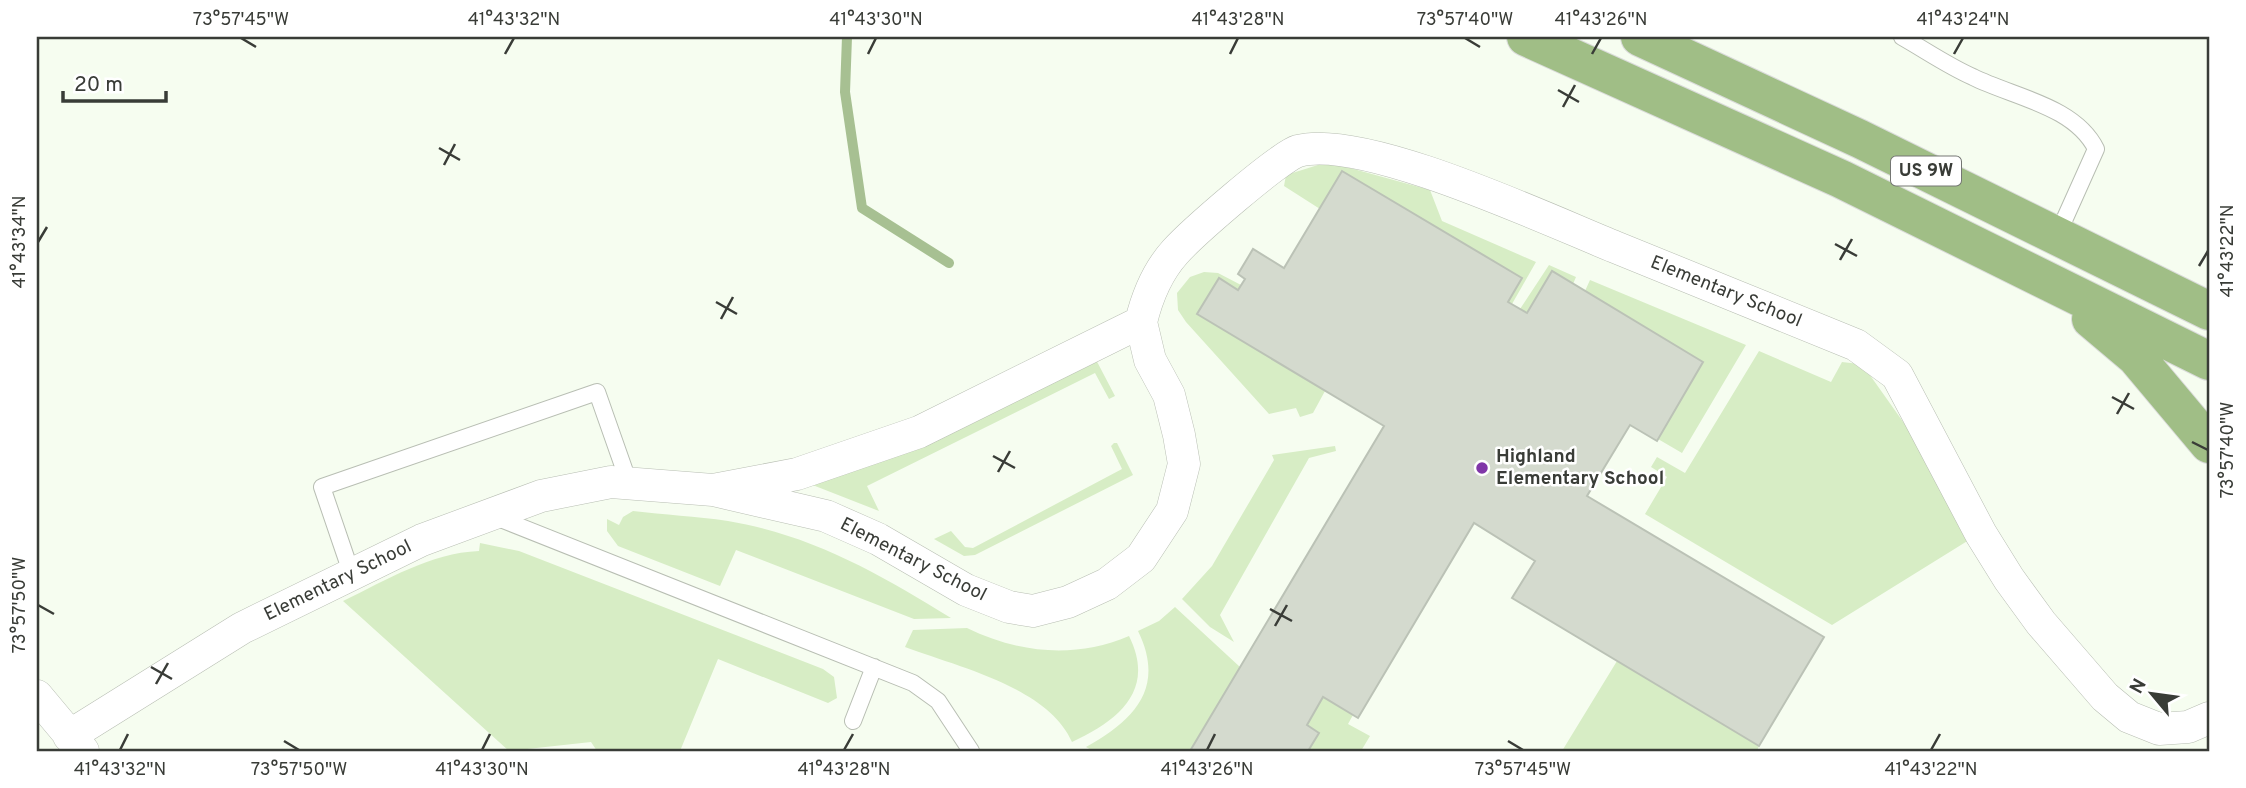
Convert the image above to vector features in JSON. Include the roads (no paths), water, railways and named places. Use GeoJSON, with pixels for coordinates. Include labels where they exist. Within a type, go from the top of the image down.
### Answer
{"type":"FeatureCollection","features":[{"type":"Feature","properties":{"kind":"highway","name":"US 9W"},"geometry":{"type":"LineString","coordinates":[[1526,37],[1741,132],[2209,361]]}},
{"type":"Feature","properties":{"kind":"highway","name":"US 9W"},"geometry":{"type":"LineString","coordinates":[[1640,37],[1847,133],[2209,311]]}},
{"type":"Feature","properties":{"kind":"highway"},"geometry":{"type":"LineString","coordinates":[[2018,267],[2102,327],[2136,357],[2209,444]]}},
{"type":"Feature","properties":{"kind":"street","name":"Elementary School"},"geometry":{"type":"LineString","coordinates":[[76,744],[242,628],[422,540],[541,496],[611,482],[713,490],[826,516],[878,539],[966,590],[1009,607],[1034,611],[1068,602],[1107,583],[1141,558],[1172,511],[1184,464],[1169,395],[1150,360],[1141,323],[1148,293],[1174,253],[1274,164],[1297,151],[1325,149],[1357,153],[1459,184],[1856,345],[1897,375],[1981,534],[2009,579],[2041,623],[2105,696],[2129,717],[2159,729],[2189,727],[2209,718]]}},
{"type":"Feature","properties":{"kind":"street","name":"Elementary School"},"geometry":{"type":"LineString","coordinates":[[713,490],[797,474],[919,432],[1141,323]]}},
{"type":"Feature","properties":{"kind":"street"},"geometry":{"type":"LineString","coordinates":[[37,696],[76,744]]}},
{"type":"Feature","properties":{"kind":"lane"},"geometry":{"type":"LineString","coordinates":[[1902,37],[1971,77],[2066,117],[2087,132],[2095,149],[2057,236]]}},
{"type":"Feature","properties":{"kind":"lane"},"geometry":{"type":"LineString","coordinates":[[352,575],[322,487],[597,392],[629,483]]}},
{"type":"Feature","properties":{"kind":"lane"},"geometry":{"type":"LineString","coordinates":[[491,515],[914,683],[938,701],[971,751]]}},
{"type":"Feature","properties":{"kind":"lane"},"geometry":{"type":"LineString","coordinates":[[853,721],[874,667]]}},
{"type":"Feature","properties":{"kind":"waterway"},"geometry":{"type":"LineString","coordinates":[[847,37],[845,92],[862,208],[949,263]]}},
{"type":"Feature","properties":{"kind":"place","name":"Highland Elementary School"},"geometry":{"type":"Point","coordinates":[1482,468]}}]}
